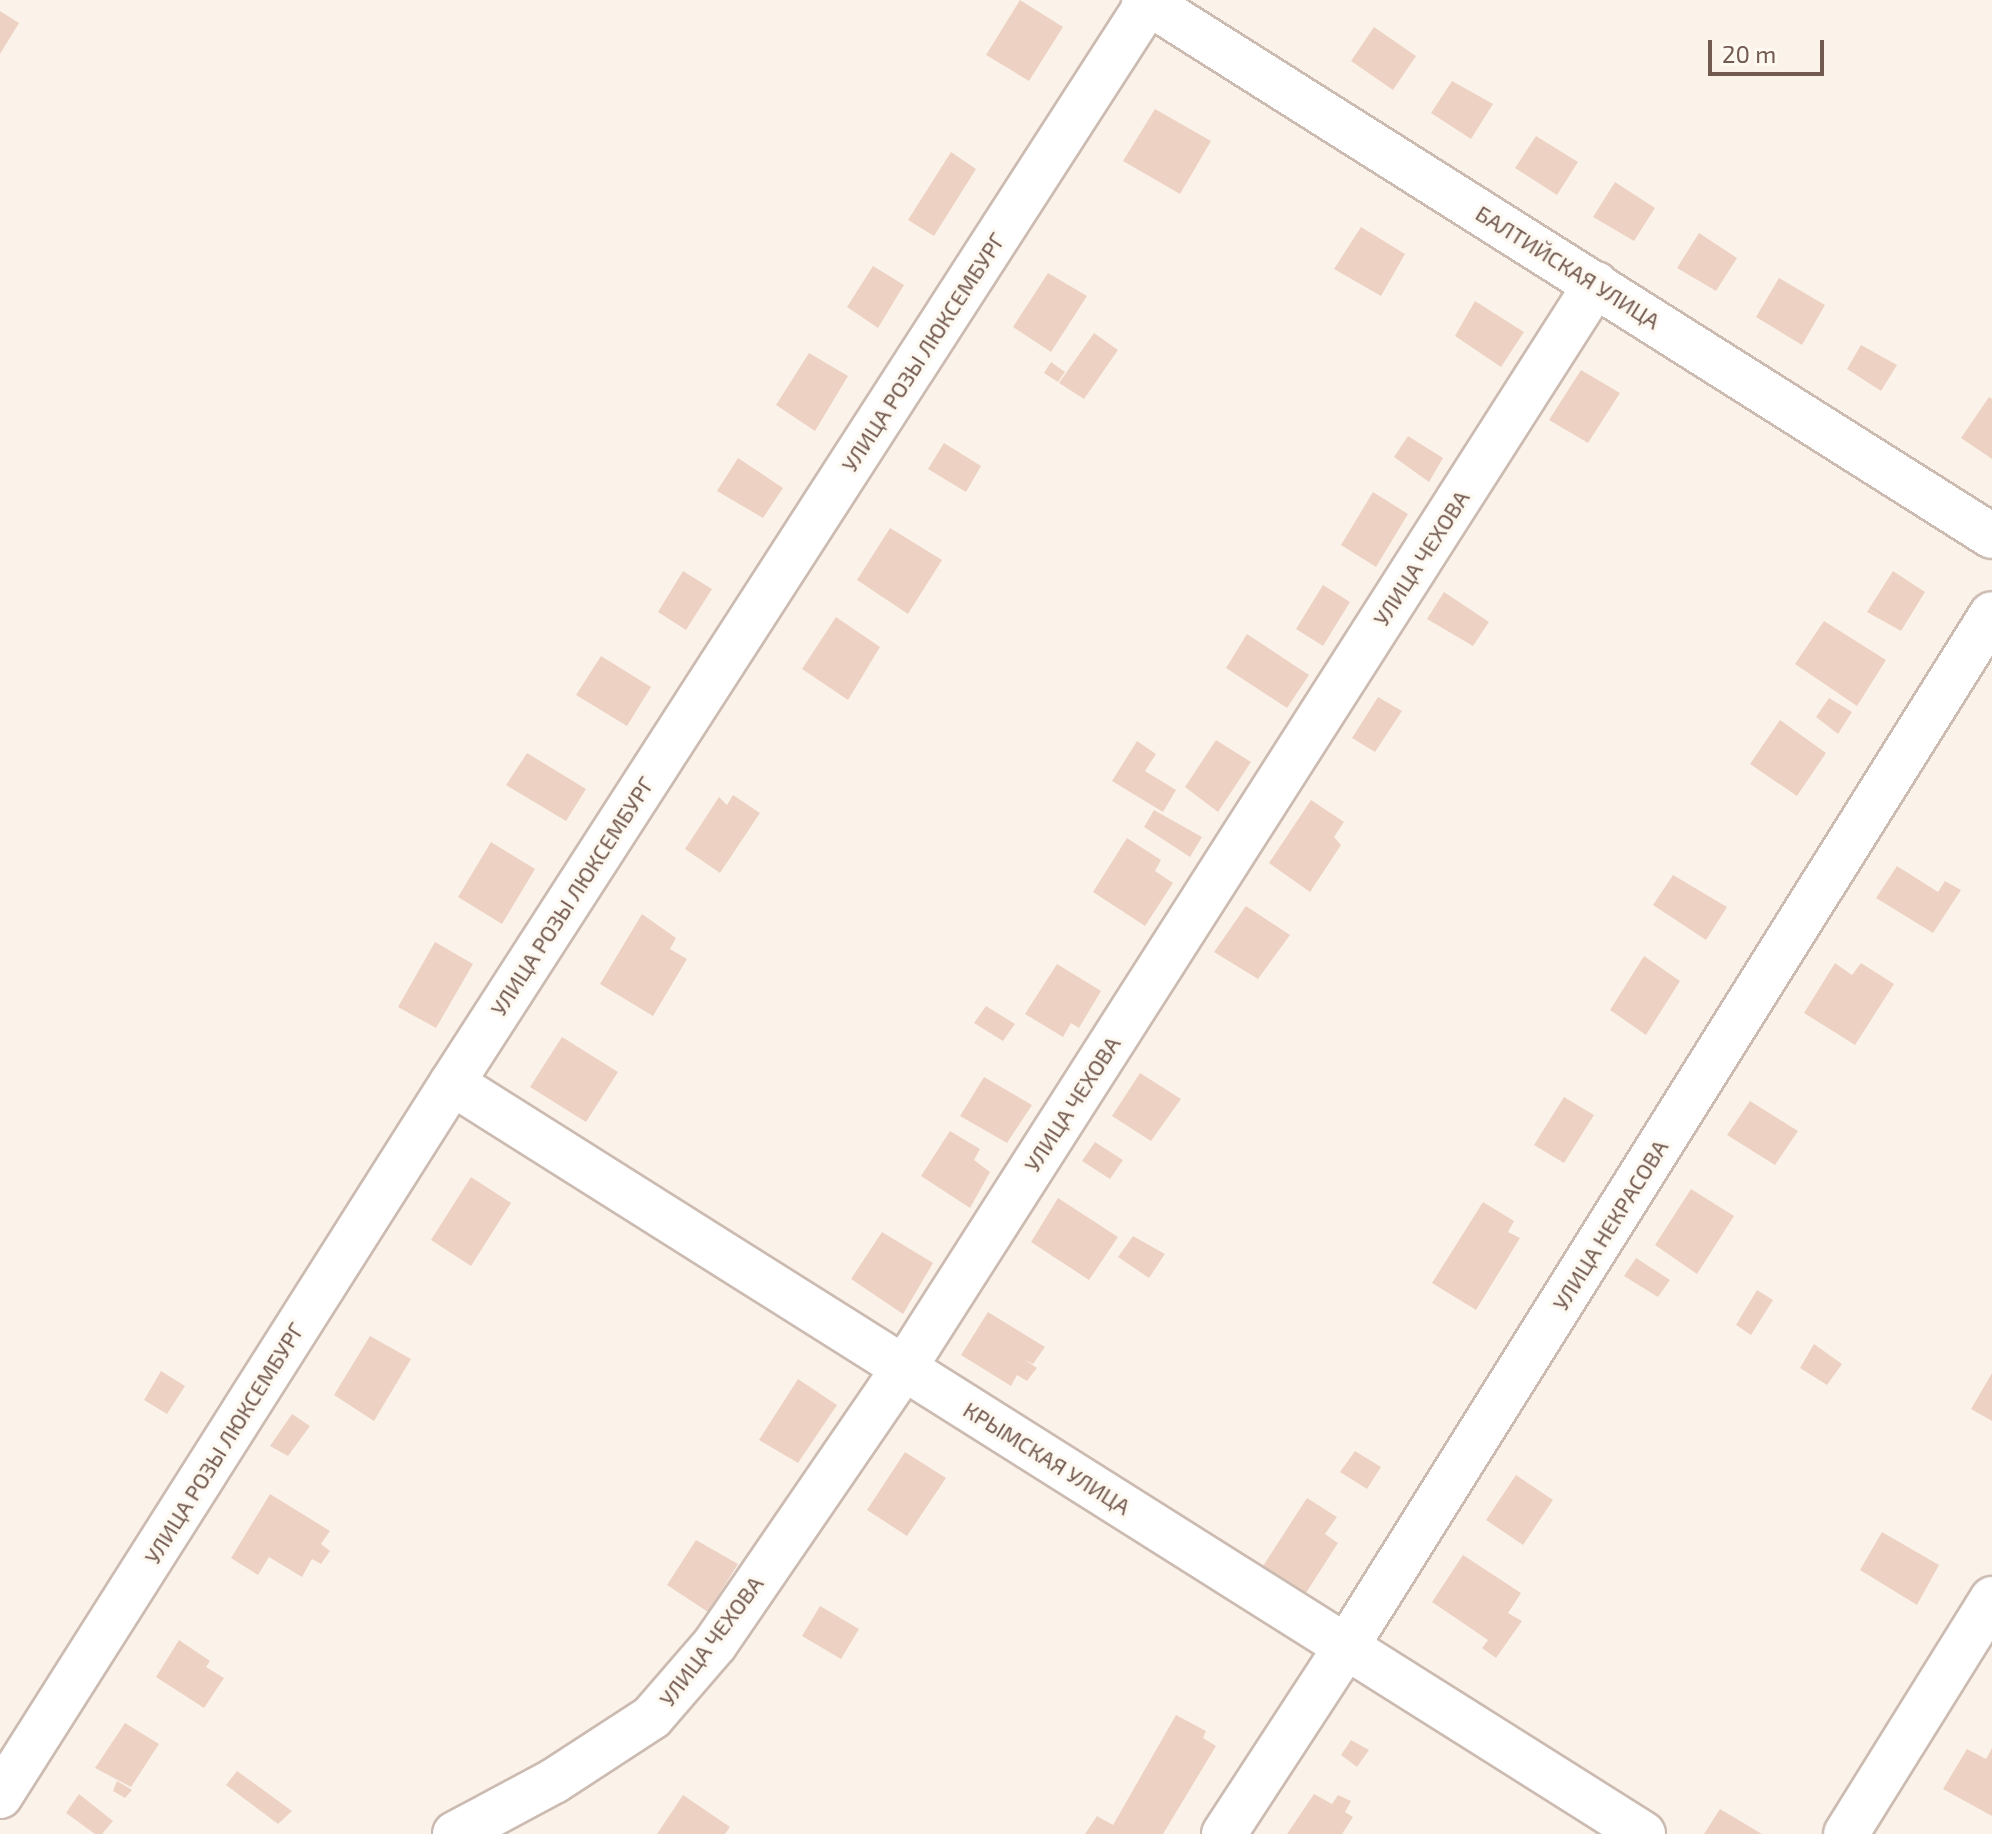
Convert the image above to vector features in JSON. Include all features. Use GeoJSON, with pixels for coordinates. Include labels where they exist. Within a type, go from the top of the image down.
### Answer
{"type":"FeatureCollection","features":[{"type":"Feature","properties":{"kind":"street","name":"БАЛТИЙСКАЯ УЛИЦА"},"geometry":{"type":"LineString","coordinates":[[1147,1],[1992,536]]}},
{"type":"Feature","properties":{"kind":"street","name":"УЛИЦА РОЗЫ ЛЮКСЕМБУРГ"},"geometry":{"type":"LineString","coordinates":[[0,1796],[452,1083],[1147,1]]}},
{"type":"Feature","properties":{"kind":"street","name":"УЛИЦА ЧЕХОВА"},"geometry":{"type":"LineString","coordinates":[[455,1834],[554,1781],[652,1717],[715,1644],[904,1368],[1596,284]]}},
{"type":"Feature","properties":{"kind":"street","name":"УЛИЦА НЕКРАСОВА"},"geometry":{"type":"LineString","coordinates":[[1224,1834],[1346,1647],[1992,614]]}},
{"type":"Feature","properties":{"kind":"street","name":"КРЫМСКАЯ УЛИЦА"},"geometry":{"type":"LineString","coordinates":[[452,1083],[1643,1834]]}},
{"type":"Feature","properties":{"kind":"street"},"geometry":{"type":"LineString","coordinates":[[1846,1834],[1992,1599]]}},
{"type":"Feature","properties":{"kind":"building"},"geometry":{"type":"Polygon","coordinates":[[[1020,0],[1063,27],[1029,81],[986,55],[1020,0]]]}},
{"type":"Feature","properties":{"kind":"building"},"geometry":{"type":"Polygon","coordinates":[[[0,11],[19,23],[0,54],[0,11]]]}},
{"type":"Feature","properties":{"kind":"building"},"geometry":{"type":"Polygon","coordinates":[[[1374,27],[1416,56],[1393,90],[1351,61],[1374,27]]]}},
{"type":"Feature","properties":{"kind":"building"},"geometry":{"type":"Polygon","coordinates":[[[1452,81],[1493,104],[1471,139],[1431,113],[1452,81]]]}},
{"type":"Feature","properties":{"kind":"building"},"geometry":{"type":"Polygon","coordinates":[[[1155,109],[1211,141],[1180,194],[1123,161],[1155,109]]]}},
{"type":"Feature","properties":{"kind":"building"},"geometry":{"type":"Polygon","coordinates":[[[1536,136],[1578,162],[1557,195],[1515,168],[1536,136]]]}},
{"type":"Feature","properties":{"kind":"building"},"geometry":{"type":"Polygon","coordinates":[[[951,152],[976,169],[934,236],[908,220],[951,152]]]}},
{"type":"Feature","properties":{"kind":"building"},"geometry":{"type":"Polygon","coordinates":[[[1615,182],[1655,208],[1634,241],[1593,217],[1615,182]]]}},
{"type":"Feature","properties":{"kind":"building"},"geometry":{"type":"Polygon","coordinates":[[[1361,227],[1405,254],[1381,296],[1334,269],[1361,227]]]}},
{"type":"Feature","properties":{"kind":"building"},"geometry":{"type":"Polygon","coordinates":[[[1699,233],[1737,258],[1716,291],[1677,268],[1699,233]]]}},
{"type":"Feature","properties":{"kind":"building"},"geometry":{"type":"Polygon","coordinates":[[[873,266],[904,285],[878,328],[847,307],[873,266]]]}},
{"type":"Feature","properties":{"kind":"building"},"geometry":{"type":"Polygon","coordinates":[[[1048,273],[1087,296],[1051,352],[1013,327],[1048,273]]]}},
{"type":"Feature","properties":{"kind":"building"},"geometry":{"type":"Polygon","coordinates":[[[1779,278],[1825,305],[1802,345],[1756,317],[1779,278]]]}},
{"type":"Feature","properties":{"kind":"building"},"geometry":{"type":"Polygon","coordinates":[[[1475,301],[1524,332],[1501,367],[1455,336],[1475,301]]]}},
{"type":"Feature","properties":{"kind":"building"},"geometry":{"type":"Polygon","coordinates":[[[1094,333],[1118,350],[1084,399],[1059,383],[1094,333]]]}},
{"type":"Feature","properties":{"kind":"building"},"geometry":{"type":"Polygon","coordinates":[[[1861,345],[1897,365],[1881,391],[1847,369],[1861,345]]]}},
{"type":"Feature","properties":{"kind":"building"},"geometry":{"type":"Polygon","coordinates":[[[809,353],[848,376],[815,431],[776,405],[809,353]]]}},
{"type":"Feature","properties":{"kind":"building"},"geometry":{"type":"Polygon","coordinates":[[[1051,362],[1065,372],[1058,382],[1044,373],[1051,362]]]}},
{"type":"Feature","properties":{"kind":"building"},"geometry":{"type":"Polygon","coordinates":[[[1581,370],[1620,393],[1588,443],[1549,420],[1581,370]]]}},
{"type":"Feature","properties":{"kind":"building"},"geometry":{"type":"Polygon","coordinates":[[[1989,397],[1992,399],[1992,459],[1961,438],[1989,397]]]}},
{"type":"Feature","properties":{"kind":"building"},"geometry":{"type":"Polygon","coordinates":[[[1408,436],[1443,458],[1429,482],[1394,457],[1408,436]]]}},
{"type":"Feature","properties":{"kind":"building"},"geometry":{"type":"Polygon","coordinates":[[[944,443],[981,466],[966,492],[928,469],[944,443]]]}},
{"type":"Feature","properties":{"kind":"building"},"geometry":{"type":"Polygon","coordinates":[[[738,458],[783,488],[763,518],[717,491],[738,458]]]}},
{"type":"Feature","properties":{"kind":"building"},"geometry":{"type":"Polygon","coordinates":[[[1373,492],[1408,514],[1376,567],[1341,545],[1373,492]]]}},
{"type":"Feature","properties":{"kind":"building"},"geometry":{"type":"Polygon","coordinates":[[[890,528],[942,560],[908,614],[857,580],[890,528]]]}},
{"type":"Feature","properties":{"kind":"building"},"geometry":{"type":"Polygon","coordinates":[[[683,571],[712,589],[686,630],[658,612],[683,571]]]}},
{"type":"Feature","properties":{"kind":"building"},"geometry":{"type":"Polygon","coordinates":[[[1893,571],[1925,592],[1901,631],[1867,612],[1893,571]]]}},
{"type":"Feature","properties":{"kind":"building"},"geometry":{"type":"Polygon","coordinates":[[[1323,585],[1350,602],[1323,646],[1296,629],[1323,585]]]}},
{"type":"Feature","properties":{"kind":"building"},"geometry":{"type":"Polygon","coordinates":[[[1444,592],[1489,622],[1473,646],[1427,619],[1444,592]]]}},
{"type":"Feature","properties":{"kind":"building"},"geometry":{"type":"Polygon","coordinates":[[[836,617],[880,647],[848,700],[802,669],[836,617]]]}},
{"type":"Feature","properties":{"kind":"building"},"geometry":{"type":"Polygon","coordinates":[[[1824,621],[1886,660],[1857,706],[1795,664],[1824,621]]]}},
{"type":"Feature","properties":{"kind":"building"},"geometry":{"type":"Polygon","coordinates":[[[1247,634],[1309,675],[1287,708],[1226,668],[1247,634]]]}},
{"type":"Feature","properties":{"kind":"building"},"geometry":{"type":"Polygon","coordinates":[[[601,656],[651,687],[627,726],[576,695],[601,656]]]}},
{"type":"Feature","properties":{"kind":"building"},"geometry":{"type":"Polygon","coordinates":[[[1378,697],[1402,711],[1375,752],[1352,738],[1378,697]]]}},
{"type":"Feature","properties":{"kind":"building"},"geometry":{"type":"Polygon","coordinates":[[[1829,698],[1852,712],[1838,734],[1816,717],[1829,698]]]}},
{"type":"Feature","properties":{"kind":"building"},"geometry":{"type":"Polygon","coordinates":[[[1780,720],[1826,753],[1797,796],[1750,764],[1780,720]]]}},
{"type":"Feature","properties":{"kind":"building"},"geometry":{"type":"Polygon","coordinates":[[[1216,740],[1251,762],[1218,812],[1185,787],[1216,740]]]}},
{"type":"Feature","properties":{"kind":"building"},"geometry":{"type":"Polygon","coordinates":[[[1137,741],[1156,754],[1145,771],[1176,790],[1163,812],[1112,781],[1137,741]]]}},
{"type":"Feature","properties":{"kind":"building"},"geometry":{"type":"Polygon","coordinates":[[[527,753],[586,789],[566,821],[506,785],[527,753]]]}},
{"type":"Feature","properties":{"kind":"building"},"geometry":{"type":"Polygon","coordinates":[[[733,795],[760,813],[720,873],[685,849],[719,797],[727,805],[733,795]]]}},
{"type":"Feature","properties":{"kind":"building"},"geometry":{"type":"Polygon","coordinates":[[[1311,800],[1344,822],[1334,837],[1341,845],[1310,892],[1269,863],[1311,800]]]}},
{"type":"Feature","properties":{"kind":"building"},"geometry":{"type":"Polygon","coordinates":[[[1154,810],[1202,837],[1190,857],[1144,827],[1154,810]]]}},
{"type":"Feature","properties":{"kind":"building"},"geometry":{"type":"Polygon","coordinates":[[[1127,838],[1161,860],[1155,871],[1173,883],[1145,926],[1093,892],[1127,838]]]}},
{"type":"Feature","properties":{"kind":"building"},"geometry":{"type":"Polygon","coordinates":[[[491,842],[535,869],[502,924],[458,897],[491,842]]]}},
{"type":"Feature","properties":{"kind":"building"},"geometry":{"type":"Polygon","coordinates":[[[1897,866],[1938,892],[1945,881],[1961,890],[1933,933],[1876,898],[1897,866]]]}},
{"type":"Feature","properties":{"kind":"building"},"geometry":{"type":"Polygon","coordinates":[[[1673,875],[1727,907],[1706,940],[1653,905],[1673,875]]]}},
{"type":"Feature","properties":{"kind":"building"},"geometry":{"type":"Polygon","coordinates":[[[1246,906],[1290,935],[1258,979],[1214,952],[1246,906]]]}},
{"type":"Feature","properties":{"kind":"building"},"geometry":{"type":"Polygon","coordinates":[[[642,914],[676,938],[670,949],[687,959],[653,1016],[600,984],[642,914]]]}},
{"type":"Feature","properties":{"kind":"building"},"geometry":{"type":"Polygon","coordinates":[[[435,942],[473,964],[436,1028],[398,1007],[435,942]]]}},
{"type":"Feature","properties":{"kind":"building"},"geometry":{"type":"Polygon","coordinates":[[[1644,956],[1680,981],[1646,1035],[1610,1010],[1644,956]]]}},
{"type":"Feature","properties":{"kind":"building"},"geometry":{"type":"Polygon","coordinates":[[[1835,963],[1852,975],[1861,963],[1894,984],[1855,1045],[1804,1013],[1835,963]]]}},
{"type":"Feature","properties":{"kind":"building"},"geometry":{"type":"Polygon","coordinates":[[[1057,964],[1101,991],[1079,1028],[1071,1023],[1063,1037],[1025,1014],[1057,964]]]}},
{"type":"Feature","properties":{"kind":"building"},"geometry":{"type":"Polygon","coordinates":[[[986,1006],[1015,1024],[1003,1041],[974,1023],[986,1006]]]}},
{"type":"Feature","properties":{"kind":"building"},"geometry":{"type":"Polygon","coordinates":[[[562,1037],[618,1072],[586,1122],[530,1087],[562,1037]]]}},
{"type":"Feature","properties":{"kind":"building"},"geometry":{"type":"Polygon","coordinates":[[[1140,1073],[1181,1099],[1151,1141],[1112,1116],[1140,1073]]]}},
{"type":"Feature","properties":{"kind":"building"},"geometry":{"type":"Polygon","coordinates":[[[984,1077],[1032,1105],[1007,1143],[960,1116],[984,1077]]]}},
{"type":"Feature","properties":{"kind":"building"},"geometry":{"type":"Polygon","coordinates":[[[1564,1097],[1594,1115],[1564,1163],[1534,1145],[1564,1097]]]}},
{"type":"Feature","properties":{"kind":"building"},"geometry":{"type":"Polygon","coordinates":[[[1750,1101],[1798,1131],[1775,1165],[1727,1135],[1750,1101]]]}},
{"type":"Feature","properties":{"kind":"building"},"geometry":{"type":"Polygon","coordinates":[[[950,1131],[980,1149],[974,1160],[990,1172],[970,1208],[921,1176],[950,1131]]]}},
{"type":"Feature","properties":{"kind":"building"},"geometry":{"type":"Polygon","coordinates":[[[1095,1142],[1123,1160],[1110,1179],[1082,1161],[1095,1142]]]}},
{"type":"Feature","properties":{"kind":"building"},"geometry":{"type":"Polygon","coordinates":[[[471,1177],[511,1203],[471,1266],[431,1240],[471,1177]]]}},
{"type":"Feature","properties":{"kind":"building"},"geometry":{"type":"Polygon","coordinates":[[[1691,1189],[1734,1216],[1697,1274],[1655,1245],[1691,1189]]]}},
{"type":"Feature","properties":{"kind":"building"},"geometry":{"type":"Polygon","coordinates":[[[1058,1198],[1118,1237],[1089,1280],[1031,1242],[1058,1198]]]}},
{"type":"Feature","properties":{"kind":"building"},"geometry":{"type":"Polygon","coordinates":[[[1483,1202],[1514,1221],[1508,1232],[1520,1238],[1476,1310],[1432,1283],[1483,1202]]]}},
{"type":"Feature","properties":{"kind":"building"},"geometry":{"type":"Polygon","coordinates":[[[882,1232],[933,1263],[903,1314],[851,1279],[882,1232]]]}},
{"type":"Feature","properties":{"kind":"building"},"geometry":{"type":"Polygon","coordinates":[[[1133,1236],[1165,1254],[1149,1278],[1118,1257],[1133,1236]]]}},
{"type":"Feature","properties":{"kind":"building"},"geometry":{"type":"Polygon","coordinates":[[[1636,1258],[1670,1280],[1658,1297],[1624,1276],[1636,1258]]]}},
{"type":"Feature","properties":{"kind":"building"},"geometry":{"type":"Polygon","coordinates":[[[1757,1290],[1773,1300],[1751,1335],[1736,1325],[1757,1290]]]}},
{"type":"Feature","properties":{"kind":"building"},"geometry":{"type":"Polygon","coordinates":[[[988,1312],[1045,1347],[1033,1364],[1025,1360],[1037,1368],[1027,1381],[1017,1375],[1011,1386],[961,1355],[988,1312]]]}},
{"type":"Feature","properties":{"kind":"building"},"geometry":{"type":"Polygon","coordinates":[[[370,1336],[411,1359],[374,1421],[334,1395],[370,1336]]]}},
{"type":"Feature","properties":{"kind":"building"},"geometry":{"type":"Polygon","coordinates":[[[1814,1344],[1842,1364],[1827,1385],[1800,1368],[1814,1344]]]}},
{"type":"Feature","properties":{"kind":"building"},"geometry":{"type":"Polygon","coordinates":[[[161,1371],[185,1386],[167,1414],[144,1400],[161,1371]]]}},
{"type":"Feature","properties":{"kind":"building"},"geometry":{"type":"Polygon","coordinates":[[[1992,1373],[1992,1421],[1971,1409],[1992,1373]]]}},
{"type":"Feature","properties":{"kind":"building"},"geometry":{"type":"Polygon","coordinates":[[[798,1379],[837,1405],[798,1463],[759,1440],[798,1379]]]}},
{"type":"Feature","properties":{"kind":"building"},"geometry":{"type":"Polygon","coordinates":[[[292,1414],[310,1426],[288,1456],[270,1446],[292,1414]]]}},
{"type":"Feature","properties":{"kind":"building"},"geometry":{"type":"Polygon","coordinates":[[[1355,1451],[1381,1467],[1367,1489],[1340,1472],[1355,1451]]]}},
{"type":"Feature","properties":{"kind":"building"},"geometry":{"type":"Polygon","coordinates":[[[905,1452],[946,1478],[907,1536],[867,1510],[905,1452]]]}},
{"type":"Feature","properties":{"kind":"building"},"geometry":{"type":"Polygon","coordinates":[[[1516,1475],[1553,1500],[1523,1545],[1486,1520],[1516,1475]]]}},
{"type":"Feature","properties":{"kind":"building"},"geometry":{"type":"Polygon","coordinates":[[[270,1494],[330,1531],[321,1544],[330,1551],[321,1564],[312,1559],[302,1577],[269,1557],[258,1575],[231,1558],[270,1494]]]}},
{"type":"Feature","properties":{"kind":"building"},"geometry":{"type":"Polygon","coordinates":[[[1307,1498],[1337,1517],[1325,1534],[1338,1543],[1306,1593],[1263,1566],[1307,1498]]]}},
{"type":"Feature","properties":{"kind":"building"},"geometry":{"type":"Polygon","coordinates":[[[1882,1532],[1939,1565],[1917,1605],[1860,1570],[1882,1532]]]}},
{"type":"Feature","properties":{"kind":"building"},"geometry":{"type":"Polygon","coordinates":[[[696,1540],[738,1564],[708,1612],[667,1585],[696,1540]]]}},
{"type":"Feature","properties":{"kind":"building"},"geometry":{"type":"Polygon","coordinates":[[[1463,1555],[1521,1593],[1508,1613],[1522,1621],[1496,1658],[1482,1648],[1488,1640],[1432,1602],[1463,1555]]]}},
{"type":"Feature","properties":{"kind":"building"},"geometry":{"type":"Polygon","coordinates":[[[820,1606],[859,1629],[841,1659],[802,1636],[820,1606]]]}},
{"type":"Feature","properties":{"kind":"building"},"geometry":{"type":"Polygon","coordinates":[[[179,1640],[210,1661],[206,1667],[224,1678],[204,1708],[156,1677],[179,1640]]]}},
{"type":"Feature","properties":{"kind":"building"},"geometry":{"type":"Polygon","coordinates":[[[1176,1715],[1206,1731],[1203,1738],[1216,1746],[1163,1834],[1085,1834],[1097,1816],[1113,1825],[1176,1715]]]}},
{"type":"Feature","properties":{"kind":"building"},"geometry":{"type":"Polygon","coordinates":[[[125,1723],[159,1744],[131,1787],[95,1768],[125,1723]]]}},
{"type":"Feature","properties":{"kind":"building"},"geometry":{"type":"Polygon","coordinates":[[[1351,1740],[1369,1750],[1357,1767],[1341,1755],[1351,1740]]]}},
{"type":"Feature","properties":{"kind":"building"},"geometry":{"type":"Polygon","coordinates":[[[1992,1748],[1992,1816],[1943,1789],[1967,1749],[1986,1759],[1992,1748]]]}},
{"type":"Feature","properties":{"kind":"building"},"geometry":{"type":"Polygon","coordinates":[[[237,1771],[292,1811],[278,1824],[226,1785],[237,1771]]]}},
{"type":"Feature","properties":{"kind":"building"},"geometry":{"type":"Polygon","coordinates":[[[117,1781],[132,1790],[125,1798],[113,1791],[117,1781]]]}},
{"type":"Feature","properties":{"kind":"building"},"geometry":{"type":"Polygon","coordinates":[[[79,1794],[113,1821],[102,1834],[95,1834],[66,1813],[79,1794]]]}},
{"type":"Feature","properties":{"kind":"building"},"geometry":{"type":"Polygon","coordinates":[[[1314,1794],[1332,1804],[1338,1795],[1351,1801],[1345,1812],[1353,1817],[1342,1834],[1287,1834],[1314,1794]]]}},
{"type":"Feature","properties":{"kind":"building"},"geometry":{"type":"Polygon","coordinates":[[[683,1795],[730,1827],[725,1834],[657,1834],[683,1795]]]}},
{"type":"Feature","properties":{"kind":"building"},"geometry":{"type":"Polygon","coordinates":[[[1720,1809],[1762,1834],[1704,1834],[1720,1809]]]}}]}
